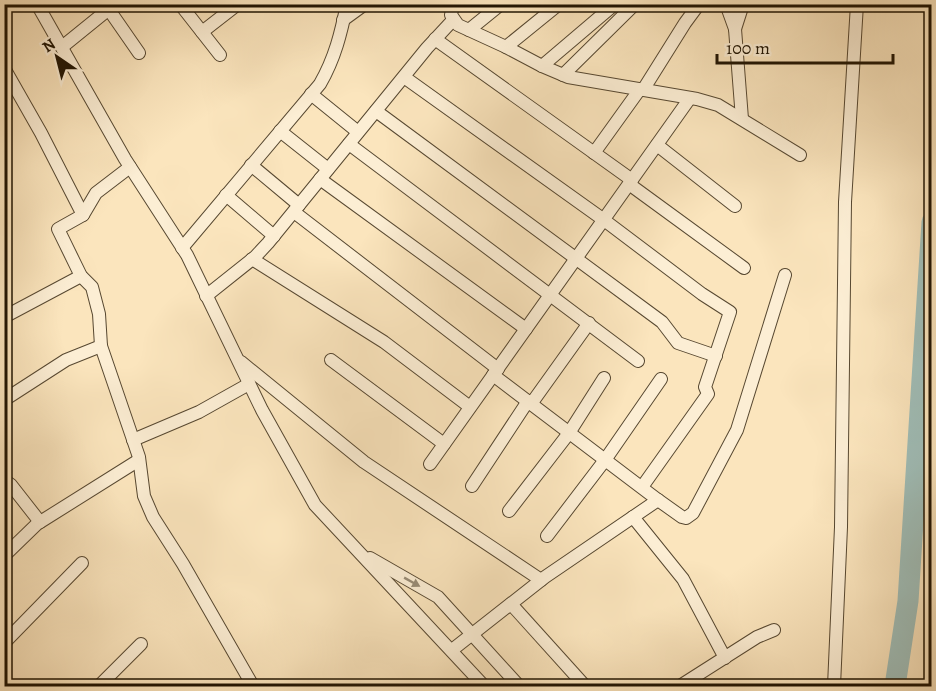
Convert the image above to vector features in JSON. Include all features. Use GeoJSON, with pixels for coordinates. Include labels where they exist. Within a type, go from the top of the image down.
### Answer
{"type":"FeatureCollection","features":[{"type":"Feature","properties":{"kind":"street"},"geometry":{"type":"LineString","coordinates":[[37,4],[130,167],[182,248],[249,384],[315,505],[484,687]]}},
{"type":"Feature","properties":{"kind":"street"},"geometry":{"type":"LineString","coordinates":[[180,4],[220,55]]}},
{"type":"Feature","properties":{"kind":"street"},"geometry":{"type":"LineString","coordinates":[[202,32],[238,4]]}},
{"type":"Feature","properties":{"kind":"street"},"geometry":{"type":"LineString","coordinates":[[182,248],[321,84],[338,46],[347,4]]}},
{"type":"Feature","properties":{"kind":"street"},"geometry":{"type":"LineString","coordinates":[[344,20],[365,4]]}},
{"type":"Feature","properties":{"kind":"street"},"geometry":{"type":"LineString","coordinates":[[453,4],[451,15],[453,20],[542,66],[563,75],[718,105],[800,155]]}},
{"type":"Feature","properties":{"kind":"street"},"geometry":{"type":"LineString","coordinates":[[469,30],[501,4]]}},
{"type":"Feature","properties":{"kind":"street"},"geometry":{"type":"LineString","coordinates":[[506,47],[559,4]]}},
{"type":"Feature","properties":{"kind":"street"},"geometry":{"type":"LineString","coordinates":[[542,66],[615,4]]}},
{"type":"Feature","properties":{"kind":"street"},"geometry":{"type":"LineString","coordinates":[[563,75],[635,4]]}},
{"type":"Feature","properties":{"kind":"street"},"geometry":{"type":"LineString","coordinates":[[594,153],[642,89],[699,4]]}},
{"type":"Feature","properties":{"kind":"street"},"geometry":{"type":"LineString","coordinates":[[726,4],[735,29],[742,119]]}},
{"type":"Feature","properties":{"kind":"street"},"geometry":{"type":"LineString","coordinates":[[735,29],[743,4]]}},
{"type":"Feature","properties":{"kind":"street"},"geometry":{"type":"LineString","coordinates":[[834,687],[841,527],[845,202],[857,4]]}},
{"type":"Feature","properties":{"kind":"street"},"geometry":{"type":"LineString","coordinates":[[62,46],[110,6],[139,53]]}},
{"type":"Feature","properties":{"kind":"street"},"geometry":{"type":"LineString","coordinates":[[206,296],[252,260],[274,236],[404,76],[453,20]]}},
{"type":"Feature","properties":{"kind":"street"},"geometry":{"type":"LineString","coordinates":[[435,39],[594,153],[744,268]]}},
{"type":"Feature","properties":{"kind":"street"},"geometry":{"type":"LineString","coordinates":[[4,68],[42,133],[82,215]]}},
{"type":"Feature","properties":{"kind":"street"},"geometry":{"type":"LineString","coordinates":[[404,76],[604,220],[702,294],[730,312],[705,387],[708,394],[642,487]]}},
{"type":"Feature","properties":{"kind":"street"},"geometry":{"type":"LineString","coordinates":[[311,94],[358,132]]}},
{"type":"Feature","properties":{"kind":"street"},"geometry":{"type":"LineString","coordinates":[[430,464],[690,98]]}},
{"type":"Feature","properties":{"kind":"street"},"geometry":{"type":"LineString","coordinates":[[376,111],[662,322],[678,343],[716,356]]}},
{"type":"Feature","properties":{"kind":"street"},"geometry":{"type":"LineString","coordinates":[[280,131],[324,174],[526,329]]}},
{"type":"Feature","properties":{"kind":"street"},"geometry":{"type":"LineString","coordinates":[[349,144],[638,361]]}},
{"type":"Feature","properties":{"kind":"street"},"geometry":{"type":"LineString","coordinates":[[657,145],[735,206]]}},
{"type":"Feature","properties":{"kind":"street"},"geometry":{"type":"LineString","coordinates":[[251,165],[296,208],[495,372],[529,403],[682,517],[687,518],[693,513],[738,430],[785,275]]}},
{"type":"Feature","properties":{"kind":"street"},"geometry":{"type":"LineString","coordinates":[[130,167],[96,193],[82,215],[57,229],[81,276],[92,287],[99,314],[100,346],[140,460],[144,496],[153,517],[183,564],[250,685]]}},
{"type":"Feature","properties":{"kind":"street"},"geometry":{"type":"LineString","coordinates":[[226,195],[274,236]]}},
{"type":"Feature","properties":{"kind":"street"},"geometry":{"type":"LineString","coordinates":[[252,260],[384,342],[470,407]]}},
{"type":"Feature","properties":{"kind":"street"},"geometry":{"type":"LineString","coordinates":[[4,317],[81,276]]}},
{"type":"Feature","properties":{"kind":"street"},"geometry":{"type":"LineString","coordinates":[[472,486],[529,403],[589,323]]}},
{"type":"Feature","properties":{"kind":"street"},"geometry":{"type":"LineString","coordinates":[[4,400],[66,360],[100,346]]}},
{"type":"Feature","properties":{"kind":"street"},"geometry":{"type":"LineString","coordinates":[[238,360],[364,462],[542,580]]}},
{"type":"Feature","properties":{"kind":"street"},"geometry":{"type":"LineString","coordinates":[[331,360],[444,444]]}},
{"type":"Feature","properties":{"kind":"street"},"geometry":{"type":"LineString","coordinates":[[509,511],[569,432],[604,378]]}},
{"type":"Feature","properties":{"kind":"street"},"geometry":{"type":"LineString","coordinates":[[547,536],[605,460],[661,379]]}},
{"type":"Feature","properties":{"kind":"street"},"geometry":{"type":"LineString","coordinates":[[134,440],[193,415],[249,384]]}},
{"type":"Feature","properties":{"kind":"street"},"geometry":{"type":"LineString","coordinates":[[4,556],[40,522],[140,460]]}},
{"type":"Feature","properties":{"kind":"street"},"geometry":{"type":"LineString","coordinates":[[4,480],[11,485],[40,522]]}},
{"type":"Feature","properties":{"kind":"street"},"geometry":{"type":"LineString","coordinates":[[452,650],[542,580],[658,500]]}},
{"type":"Feature","properties":{"kind":"street"},"geometry":{"type":"LineString","coordinates":[[633,517],[683,579],[724,658]]}},
{"type":"Feature","properties":{"kind":"street"},"geometry":{"type":"LineString","coordinates":[[361,553],[438,597],[519,687]]}},
{"type":"Feature","properties":{"kind":"street"},"geometry":{"type":"LineString","coordinates":[[4,644],[82,563]]}},
{"type":"Feature","properties":{"kind":"street"},"geometry":{"type":"LineString","coordinates":[[511,604],[585,687]]}},
{"type":"Feature","properties":{"kind":"street"},"geometry":{"type":"LineString","coordinates":[[681,687],[757,637],[774,630]]}},
{"type":"Feature","properties":{"kind":"street"},"geometry":{"type":"LineString","coordinates":[[103,685],[141,644]]}},
{"type":"Feature","properties":{"kind":"waterway"},"geometry":{"type":"LineString","coordinates":[[895,686],[908,601],[932,222]]}}]}
